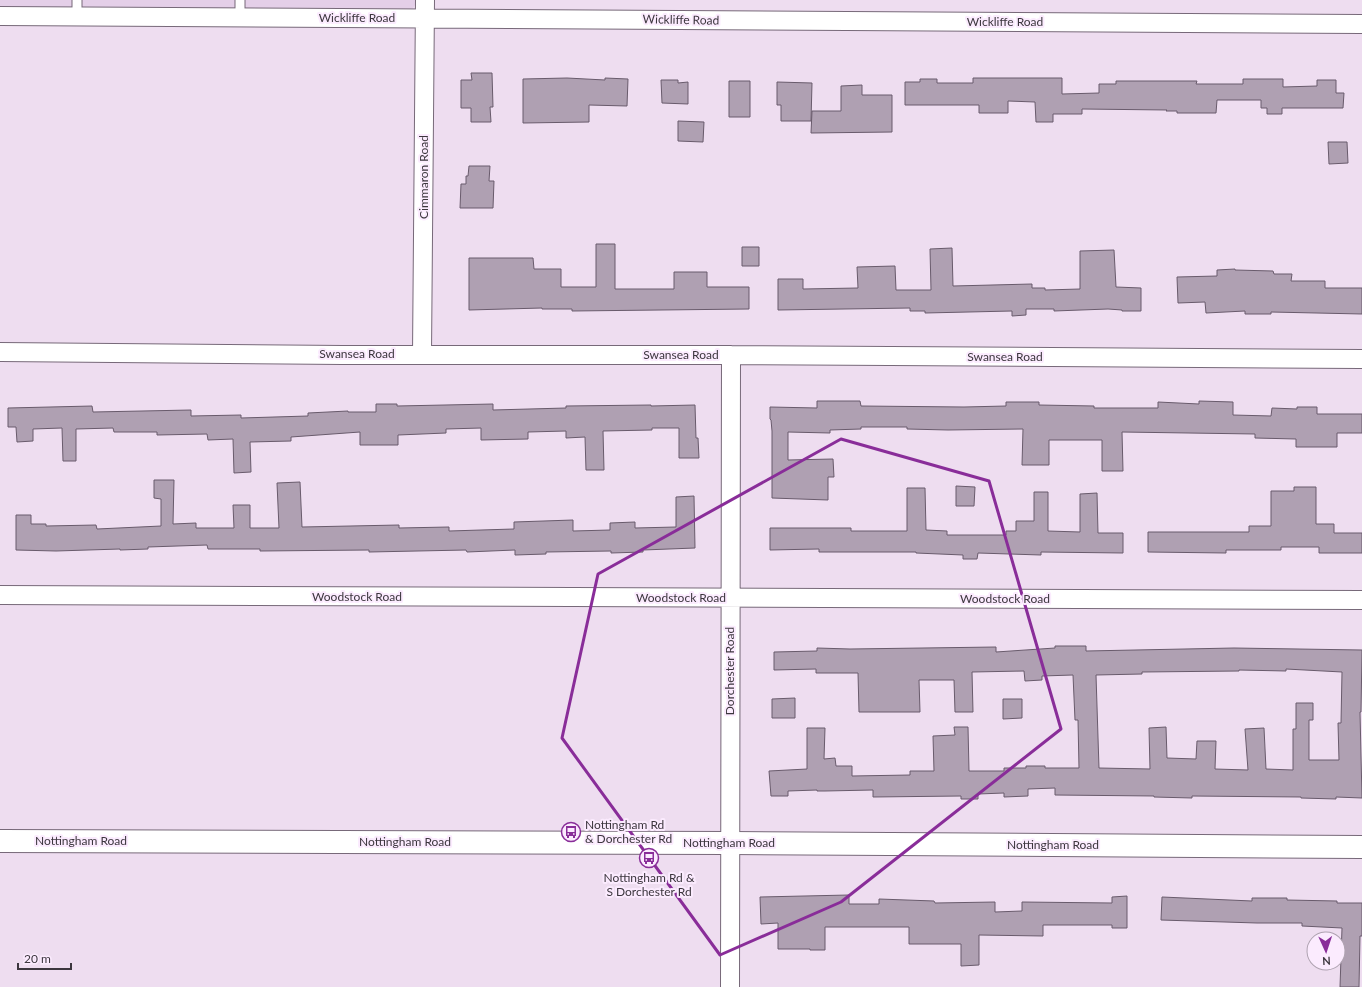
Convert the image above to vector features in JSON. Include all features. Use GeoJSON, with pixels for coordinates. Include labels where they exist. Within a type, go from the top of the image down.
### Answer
{"type":"FeatureCollection","features":[{"type":"Feature","properties":{"kind":"street","name":"Cimmaron Road"},"geometry":{"type":"LineString","coordinates":[[422,354],[425,0]]}},
{"type":"Feature","properties":{"kind":"street","name":"Wickliffe Road"},"geometry":{"type":"LineString","coordinates":[[0,16],[77,8],[240,18],[1362,24]]}},
{"type":"Feature","properties":{"kind":"street","name":"Swansea Road"},"geometry":{"type":"LineString","coordinates":[[0,352],[1362,359]]}},
{"type":"Feature","properties":{"kind":"street","name":"Dorchester Road"},"geometry":{"type":"LineString","coordinates":[[730,987],[731,355]]}},
{"type":"Feature","properties":{"kind":"street","name":"Woodstock Road"},"geometry":{"type":"LineString","coordinates":[[0,595],[1362,600]]}},
{"type":"Feature","properties":{"kind":"street","name":"Nottingham Road"},"geometry":{"type":"LineString","coordinates":[[0,841],[731,843],[1362,847]]}},
{"type":"Feature","properties":{"kind":"lane"},"geometry":{"type":"LineString","coordinates":[[240,0],[240,18]]}},
{"type":"Feature","properties":{"kind":"highlighted area"},"geometry":{"type":"Polygon","coordinates":[[[841,439],[989,481],[1061,729],[841,902],[720,955],[562,738],[598,574],[841,439]]]}},
{"type":"Feature","properties":{"kind":"shaded area"},"geometry":{"type":"Polygon","coordinates":[[[0,0],[415,0],[415,5],[413,8],[408,10],[0,7],[0,0]]]}},
{"type":"Feature","properties":{"kind":"building"},"geometry":{"type":"Polygon","coordinates":[[[471,73],[492,73],[493,107],[490,107],[491,122],[471,122],[471,108],[461,108],[461,80],[472,80],[471,73]]]}},
{"type":"Feature","properties":{"kind":"building"},"geometry":{"type":"Polygon","coordinates":[[[567,78],[605,80],[605,78],[628,79],[627,106],[589,105],[589,122],[523,123],[523,79],[567,78]]]}},
{"type":"Feature","properties":{"kind":"building"},"geometry":{"type":"Polygon","coordinates":[[[973,78],[1062,78],[1062,94],[1099,93],[1099,84],[1116,84],[1116,81],[1197,81],[1196,84],[1243,84],[1243,79],[1283,79],[1283,87],[1317,86],[1317,80],[1336,80],[1336,93],[1344,93],[1343,108],[1282,108],[1282,114],[1267,114],[1267,108],[1261,108],[1261,100],[1217,100],[1216,113],[1177,113],[1177,111],[1166,111],[1167,110],[1082,109],[1082,114],[1053,114],[1053,122],[1036,122],[1035,102],[1008,101],[1008,113],[979,113],[979,105],[905,105],[905,82],[920,82],[920,79],[937,79],[937,83],[973,83],[973,78]]]}},
{"type":"Feature","properties":{"kind":"building"},"geometry":{"type":"Polygon","coordinates":[[[661,80],[678,80],[678,83],[688,82],[688,104],[662,103],[661,80]]]}},
{"type":"Feature","properties":{"kind":"building"},"geometry":{"type":"Polygon","coordinates":[[[729,81],[750,81],[750,117],[729,117],[729,81]]]}},
{"type":"Feature","properties":{"kind":"building"},"geometry":{"type":"Polygon","coordinates":[[[777,82],[812,83],[811,121],[781,121],[781,105],[777,105],[777,82]]]}},
{"type":"Feature","properties":{"kind":"building"},"geometry":{"type":"Polygon","coordinates":[[[862,85],[862,95],[892,95],[892,132],[811,133],[812,111],[841,111],[841,86],[862,85]]]}},
{"type":"Feature","properties":{"kind":"building"},"geometry":{"type":"Polygon","coordinates":[[[678,121],[704,122],[703,142],[678,141],[678,121]]]}},
{"type":"Feature","properties":{"kind":"building"},"geometry":{"type":"Polygon","coordinates":[[[1328,142],[1347,142],[1348,163],[1329,164],[1328,142]]]}},
{"type":"Feature","properties":{"kind":"building"},"geometry":{"type":"Polygon","coordinates":[[[469,166],[490,166],[489,181],[494,181],[493,208],[460,208],[461,184],[466,184],[466,176],[468,176],[469,166]]]}},
{"type":"Feature","properties":{"kind":"building"},"geometry":{"type":"Polygon","coordinates":[[[596,244],[615,244],[615,289],[674,289],[674,272],[707,272],[707,287],[749,287],[749,309],[572,311],[572,309],[542,308],[469,310],[469,258],[533,258],[534,269],[561,269],[561,287],[596,287],[596,244]]]}},
{"type":"Feature","properties":{"kind":"building"},"geometry":{"type":"Polygon","coordinates":[[[742,247],[759,247],[759,266],[742,266],[742,247]]]}},
{"type":"Feature","properties":{"kind":"building"},"geometry":{"type":"Polygon","coordinates":[[[952,248],[953,286],[1032,284],[1032,288],[1045,288],[1045,290],[1080,289],[1080,251],[1114,250],[1116,287],[1141,288],[1141,311],[1108,309],[1054,311],[1054,309],[1026,309],[1026,315],[1012,316],[1012,311],[925,313],[925,311],[910,311],[910,308],[778,310],[778,279],[803,279],[803,289],[858,288],[857,267],[895,266],[896,290],[931,290],[930,249],[952,248]]]}},
{"type":"Feature","properties":{"kind":"building"},"geometry":{"type":"Polygon","coordinates":[[[1235,269],[1273,271],[1274,274],[1292,274],[1291,281],[1325,281],[1325,288],[1362,288],[1362,314],[1271,312],[1271,314],[1245,314],[1245,311],[1206,313],[1205,302],[1178,303],[1177,277],[1217,276],[1217,270],[1235,269]]]}},
{"type":"Feature","properties":{"kind":"building"},"geometry":{"type":"Polygon","coordinates":[[[817,401],[860,401],[861,406],[964,407],[1006,406],[1006,402],[1039,402],[1039,405],[1094,406],[1094,408],[1158,408],[1158,402],[1199,404],[1199,401],[1233,402],[1233,415],[1271,416],[1272,408],[1297,409],[1297,407],[1317,407],[1317,414],[1362,414],[1362,433],[1337,433],[1337,447],[1296,447],[1296,439],[1255,438],[1255,434],[1122,432],[1123,471],[1102,471],[1102,440],[1049,440],[1049,465],[1022,465],[1023,429],[948,430],[907,429],[907,427],[861,427],[861,429],[830,430],[830,433],[788,432],[788,460],[833,459],[834,477],[828,477],[828,500],[772,498],[772,431],[770,407],[817,408],[817,401]]]}},
{"type":"Feature","properties":{"kind":"building"},"geometry":{"type":"Polygon","coordinates":[[[376,404],[397,404],[397,406],[493,404],[493,410],[566,408],[566,406],[695,405],[696,438],[698,438],[699,458],[679,458],[679,428],[603,431],[604,470],[586,470],[585,437],[566,438],[566,431],[528,432],[528,439],[481,440],[481,428],[446,429],[446,433],[398,435],[398,445],[360,445],[360,432],[291,437],[291,441],[250,442],[251,472],[234,473],[233,439],[208,440],[207,434],[157,435],[157,432],[114,432],[113,428],[76,429],[76,461],[63,461],[62,428],[33,429],[33,441],[17,442],[16,427],[8,427],[8,408],[92,406],[93,412],[191,410],[191,416],[241,415],[241,418],[308,416],[308,413],[348,411],[376,412],[376,404]]]}},
{"type":"Feature","properties":{"kind":"building"},"geometry":{"type":"Polygon","coordinates":[[[154,480],[174,480],[173,524],[196,523],[196,528],[234,528],[233,505],[250,505],[250,528],[279,528],[277,483],[300,482],[302,527],[399,525],[399,528],[449,527],[449,531],[514,529],[514,522],[573,520],[573,531],[610,530],[610,523],[635,522],[635,528],[676,527],[676,497],[694,496],[695,548],[643,550],[643,552],[546,552],[546,554],[515,555],[515,550],[467,552],[466,550],[369,552],[369,550],[260,551],[260,549],[208,549],[207,545],[148,547],[148,549],[120,550],[16,550],[16,515],[31,515],[31,524],[46,524],[46,526],[96,525],[97,529],[161,526],[161,499],[154,498],[154,480]]]}},
{"type":"Feature","properties":{"kind":"building"},"geometry":{"type":"Polygon","coordinates":[[[956,486],[975,487],[974,506],[956,506],[956,486]]]}},
{"type":"Feature","properties":{"kind":"building"},"geometry":{"type":"Polygon","coordinates":[[[1294,487],[1316,487],[1316,524],[1334,524],[1334,533],[1362,533],[1362,553],[1319,553],[1319,547],[1281,547],[1281,550],[1226,550],[1226,553],[1148,552],[1148,532],[1249,532],[1249,526],[1271,526],[1271,491],[1294,491],[1294,487]]]}},
{"type":"Feature","properties":{"kind":"building"},"geometry":{"type":"Polygon","coordinates":[[[907,488],[925,488],[926,530],[947,531],[947,535],[1006,535],[1006,531],[1016,531],[1016,521],[1034,521],[1034,492],[1048,492],[1048,531],[1080,532],[1080,494],[1097,493],[1098,533],[1123,533],[1123,553],[1041,552],[1041,555],[978,553],[977,559],[963,559],[963,555],[916,552],[819,552],[819,549],[770,550],[770,528],[851,528],[851,531],[907,531],[907,488]]]}},
{"type":"Feature","properties":{"kind":"building"},"geometry":{"type":"Polygon","coordinates":[[[1055,646],[1086,646],[1086,651],[1234,648],[1362,650],[1360,712],[1362,798],[1336,797],[1336,799],[1301,797],[1192,796],[1192,798],[1055,795],[1055,788],[1028,789],[1028,796],[1004,797],[1004,793],[978,794],[978,799],[961,799],[961,796],[873,797],[873,790],[788,791],[788,796],[771,796],[769,771],[807,769],[807,728],[825,728],[824,759],[835,758],[836,766],[852,766],[852,776],[910,775],[910,771],[934,771],[933,736],[955,735],[954,727],[968,727],[969,771],[1004,771],[1004,768],[1026,768],[1026,766],[1045,766],[1045,768],[1079,768],[1078,720],[1075,720],[1073,675],[1042,676],[1042,680],[1025,681],[1024,671],[972,672],[973,712],[955,712],[954,680],[919,680],[920,712],[859,712],[858,673],[816,673],[816,669],[774,670],[774,652],[817,651],[817,648],[996,647],[996,652],[1055,648],[1055,646]],[[1286,669],[1286,671],[1239,670],[1142,672],[1142,674],[1096,675],[1099,768],[1150,769],[1149,728],[1166,727],[1167,758],[1196,759],[1197,741],[1216,741],[1215,769],[1248,770],[1245,729],[1264,728],[1266,769],[1293,770],[1293,729],[1296,729],[1296,703],[1313,703],[1313,720],[1309,720],[1309,760],[1339,760],[1338,723],[1341,723],[1342,672],[1286,669]]]}},
{"type":"Feature","properties":{"kind":"building"},"geometry":{"type":"Polygon","coordinates":[[[795,698],[795,718],[772,718],[772,699],[795,698]]]}},
{"type":"Feature","properties":{"kind":"building"},"geometry":{"type":"Polygon","coordinates":[[[1003,699],[1022,699],[1022,718],[1003,719],[1003,699]]]}},
{"type":"Feature","properties":{"kind":"building"},"geometry":{"type":"Polygon","coordinates":[[[849,895],[849,904],[879,904],[879,899],[934,901],[935,903],[995,902],[995,912],[1022,911],[1022,902],[1112,903],[1112,897],[1127,896],[1127,928],[1112,928],[1112,925],[1043,925],[1043,936],[979,935],[979,965],[961,966],[961,944],[909,944],[909,927],[825,927],[825,950],[810,950],[778,949],[778,923],[761,924],[760,897],[849,895]]]}},
{"type":"Feature","properties":{"kind":"building"},"geometry":{"type":"Polygon","coordinates":[[[1162,897],[1252,901],[1252,898],[1287,898],[1287,900],[1362,903],[1359,987],[1340,987],[1341,971],[1346,971],[1346,931],[1342,931],[1342,928],[1302,926],[1302,923],[1161,920],[1162,897]]]}},
{"type":"Feature","properties":{"kind":"place","name":"Nottingham Rd & Dorchester Rd"},"geometry":{"type":"Point","coordinates":[571,832]}},
{"type":"Feature","properties":{"kind":"place","name":"Nottingham Rd & S Dorchester Rd"},"geometry":{"type":"Point","coordinates":[649,858]}}]}
